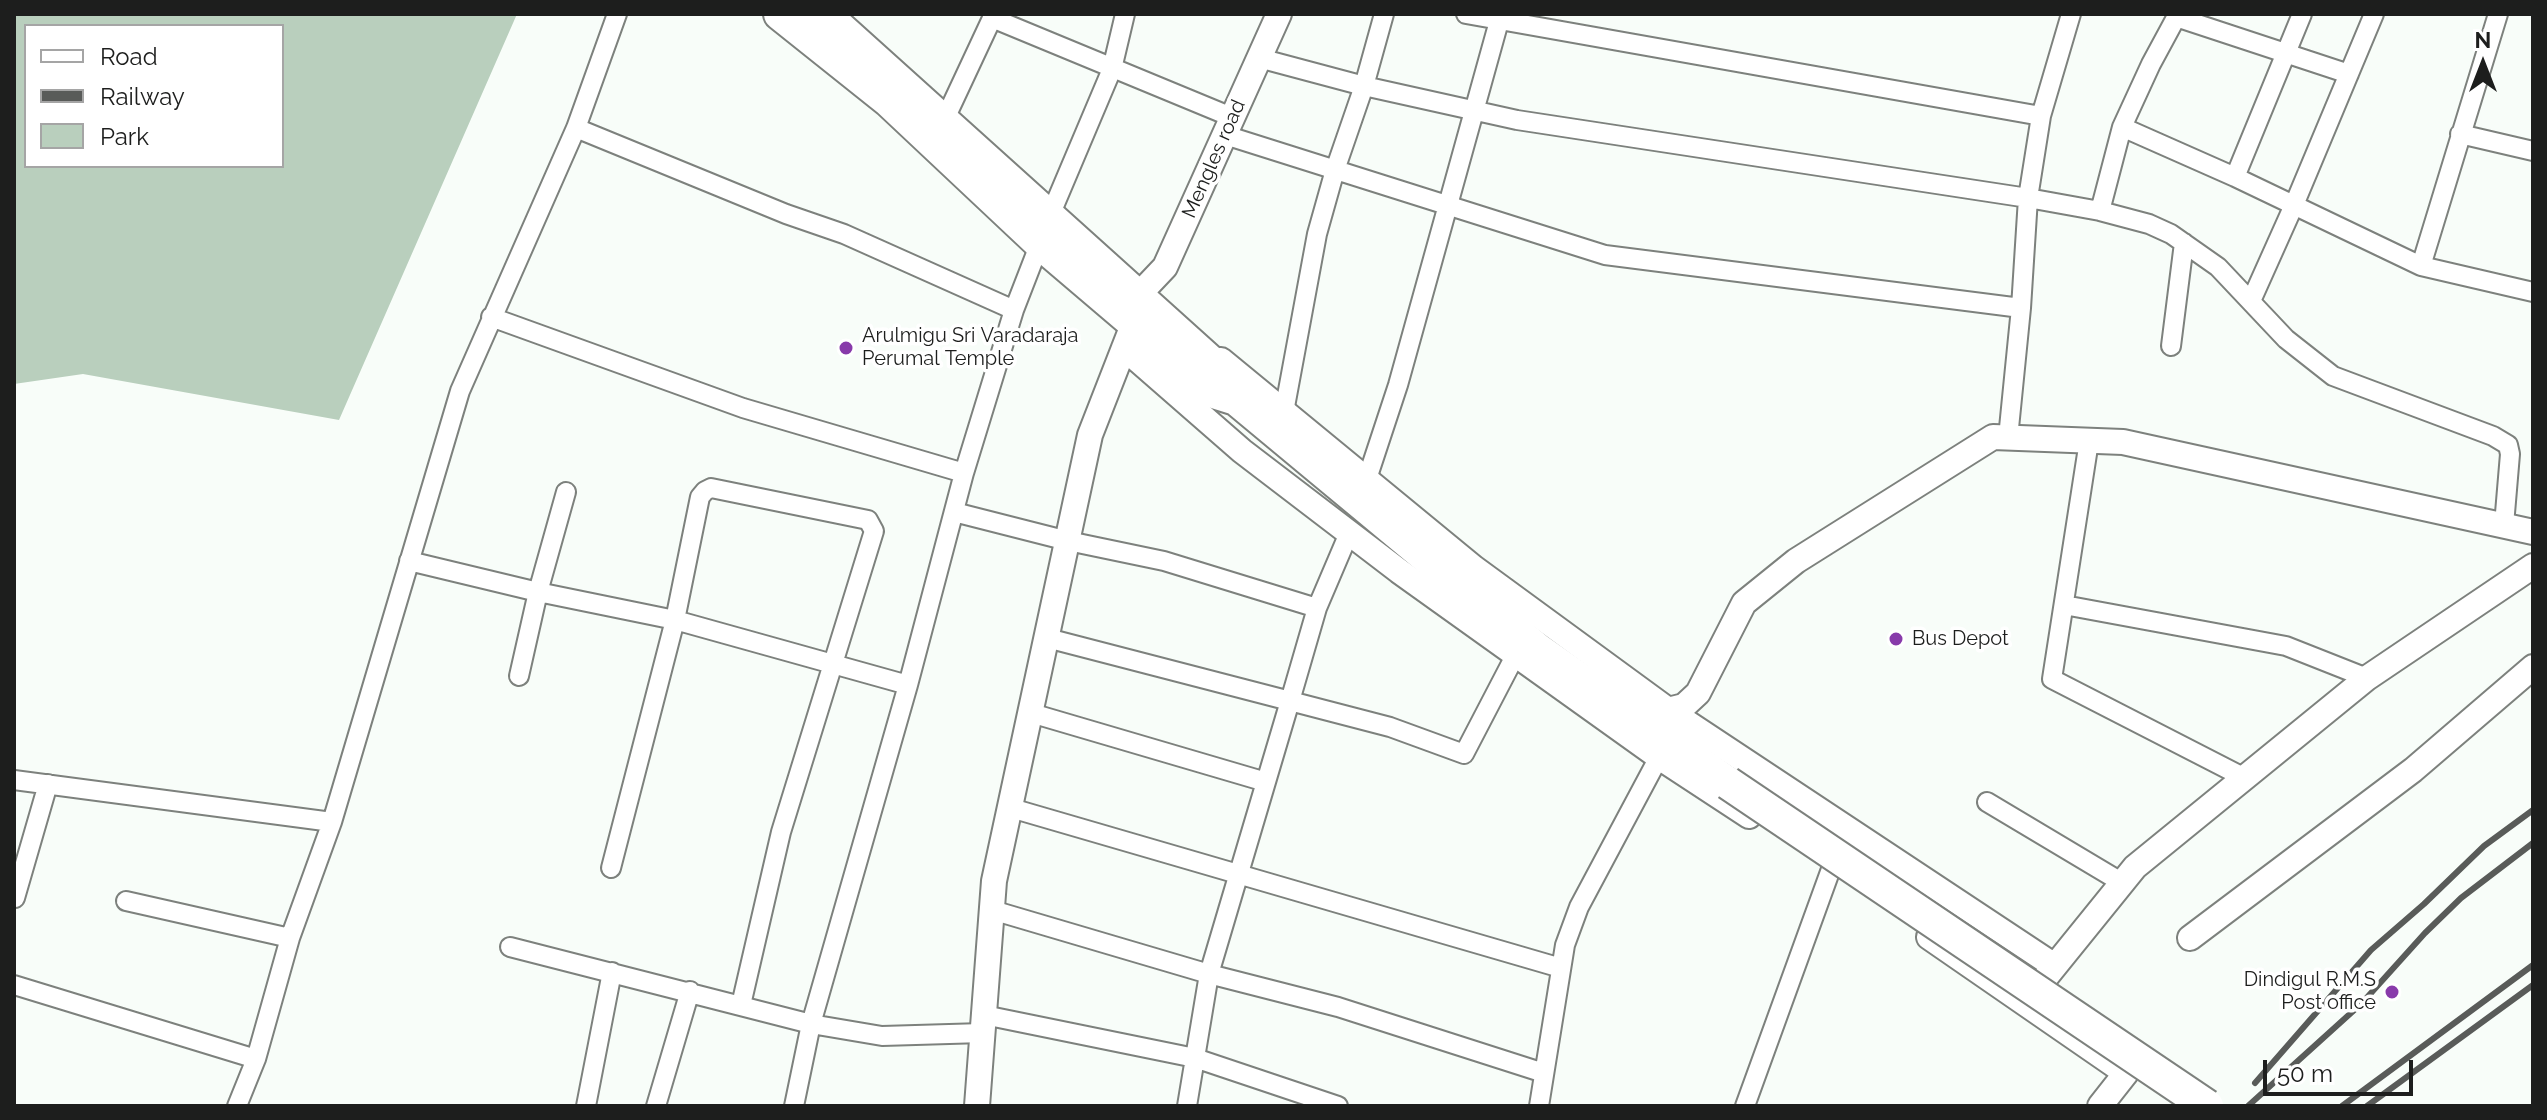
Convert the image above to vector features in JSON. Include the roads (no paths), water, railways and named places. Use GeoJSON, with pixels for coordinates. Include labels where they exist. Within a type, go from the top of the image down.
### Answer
{"type":"FeatureCollection","features":[{"type":"Feature","properties":{"kind":"highway"},"geometry":{"type":"LineString","coordinates":[[780,14],[1044,230],[1137,314],[1204,389],[1274,416],[1537,649],[1728,783],[2207,1106]]}},
{"type":"Feature","properties":{"kind":"highway"},"geometry":{"type":"LineString","coordinates":[[824,14],[944,121],[1044,230]]}},
{"type":"Feature","properties":{"kind":"main road","name":"Mengles road"},"geometry":{"type":"LineString","coordinates":[[977,1106],[994,881],[1090,435],[1137,314],[1165,267],[1230,127],[1276,15]]}},
{"type":"Feature","properties":{"kind":"main road"},"geometry":{"type":"LineString","coordinates":[[1137,314],[1178,324],[1274,416],[1367,479],[1474,568],[1668,710],[2053,965]]}},
{"type":"Feature","properties":{"kind":"main road"},"geometry":{"type":"LineString","coordinates":[[1137,314],[1242,451],[1515,656],[2126,1073],[2100,1106]]}},
{"type":"Feature","properties":{"kind":"main road"},"geometry":{"type":"LineString","coordinates":[[1668,710],[1684,706],[1698,693],[1744,603],[1796,561],[1993,437],[2123,442],[2533,532]]}},
{"type":"Feature","properties":{"kind":"main road"},"geometry":{"type":"LineString","coordinates":[[2027,1006],[2053,965],[2135,867],[2367,678],[2533,566]]}},
{"type":"Feature","properties":{"kind":"main road"},"geometry":{"type":"LineString","coordinates":[[2190,938],[2413,770],[2533,667]]}},
{"type":"Feature","properties":{"kind":"main road"},"geometry":{"type":"LineString","coordinates":[[1753,819],[1777,783]]}},
{"type":"Feature","properties":{"kind":"street"},"geometry":{"type":"LineString","coordinates":[[237,1106],[256,1059],[290,938],[332,822],[460,391],[576,128],[617,14]]}},
{"type":"Feature","properties":{"kind":"street"},"geometry":{"type":"LineString","coordinates":[[794,1106],[811,1024],[908,685],[964,473],[1014,310],[1112,69],[1125,14]]}},
{"type":"Feature","properties":{"kind":"street"},"geometry":{"type":"LineString","coordinates":[[1274,416],[1317,234],[1384,14]]}},
{"type":"Feature","properties":{"kind":"street"},"geometry":{"type":"LineString","coordinates":[[1466,14],[1500,17],[2041,116]]}},
{"type":"Feature","properties":{"kind":"street"},"geometry":{"type":"LineString","coordinates":[[2008,438],[2028,198],[2041,116],[2071,14]]}},
{"type":"Feature","properties":{"kind":"street"},"geometry":{"type":"LineString","coordinates":[[2235,177],[2302,14]]}},
{"type":"Feature","properties":{"kind":"street"},"geometry":{"type":"LineString","coordinates":[[2251,301],[2374,14]]}},
{"type":"Feature","properties":{"kind":"street"},"geometry":{"type":"LineString","coordinates":[[2421,266],[2498,14]]}},
{"type":"Feature","properties":{"kind":"street"},"geometry":{"type":"LineString","coordinates":[[2100,211],[2122,127],[2177,15],[2349,74]]}},
{"type":"Feature","properties":{"kind":"street"},"geometry":{"type":"LineString","coordinates":[[944,121],[993,16],[1112,69],[1230,127],[1335,170],[1605,255],[2021,308]]}},
{"type":"Feature","properties":{"kind":"street"},"geometry":{"type":"LineString","coordinates":[[1367,479],[1398,385],[1500,17]]}},
{"type":"Feature","properties":{"kind":"street"},"geometry":{"type":"LineString","coordinates":[[1259,58],[1364,86],[1517,120],[2028,198],[2100,211],[2149,224],[2218,267],[2286,339],[2333,376],[2493,436],[2508,445],[2510,454],[2504,525]]}},
{"type":"Feature","properties":{"kind":"street"},"geometry":{"type":"LineString","coordinates":[[2122,127],[2421,266],[2533,292]]}},
{"type":"Feature","properties":{"kind":"street"},"geometry":{"type":"LineString","coordinates":[[576,128],[786,214],[844,234],[1014,310]]}},
{"type":"Feature","properties":{"kind":"street"},"geometry":{"type":"LineString","coordinates":[[2460,134],[2533,151]]}},
{"type":"Feature","properties":{"kind":"street"},"geometry":{"type":"LineString","coordinates":[[2171,346],[2184,243]]}},
{"type":"Feature","properties":{"kind":"street"},"geometry":{"type":"LineString","coordinates":[[491,317],[743,408],[964,473]]}},
{"type":"Feature","properties":{"kind":"street"},"geometry":{"type":"LineString","coordinates":[[2089,441],[2052,679],[2243,777]]}},
{"type":"Feature","properties":{"kind":"street"},"geometry":{"type":"LineString","coordinates":[[611,868],[675,620],[700,497],[711,488],[868,520],[874,531],[781,832],[741,1005]]}},
{"type":"Feature","properties":{"kind":"street"},"geometry":{"type":"LineString","coordinates":[[519,676],[566,492]]}},
{"type":"Feature","properties":{"kind":"street"},"geometry":{"type":"LineString","coordinates":[[954,512],[1164,561],[1317,608]]}},
{"type":"Feature","properties":{"kind":"street"},"geometry":{"type":"LineString","coordinates":[[1187,1106],[1209,974],[1237,873],[1317,608],[1349,533]]}},
{"type":"Feature","properties":{"kind":"street"},"geometry":{"type":"LineString","coordinates":[[409,561],[675,620],[908,685]]}},
{"type":"Feature","properties":{"kind":"street"},"geometry":{"type":"LineString","coordinates":[[2064,605],[2286,646],[2367,678]]}},
{"type":"Feature","properties":{"kind":"street"},"geometry":{"type":"LineString","coordinates":[[1047,638],[1390,727],[1464,754],[1515,656]]}},
{"type":"Feature","properties":{"kind":"street"},"geometry":{"type":"LineString","coordinates":[[1031,713],[1266,782]]}},
{"type":"Feature","properties":{"kind":"street"},"geometry":{"type":"LineString","coordinates":[[1539,1106],[1565,945],[1579,907],[1659,757]]}},
{"type":"Feature","properties":{"kind":"street"},"geometry":{"type":"LineString","coordinates":[[14,780],[332,822]]}},
{"type":"Feature","properties":{"kind":"street"},"geometry":{"type":"LineString","coordinates":[[15,898],[48,784]]}},
{"type":"Feature","properties":{"kind":"street"},"geometry":{"type":"LineString","coordinates":[[1987,802],[2121,882]]}},
{"type":"Feature","properties":{"kind":"street"},"geometry":{"type":"LineString","coordinates":[[1011,808],[1561,968]]}},
{"type":"Feature","properties":{"kind":"street"},"geometry":{"type":"LineString","coordinates":[[1745,1106],[1831,869]]}},
{"type":"Feature","properties":{"kind":"street"},"geometry":{"type":"LineString","coordinates":[[126,901],[290,938]]}},
{"type":"Feature","properties":{"kind":"street"},"geometry":{"type":"LineString","coordinates":[[992,910],[1209,974],[1338,1007],[1544,1073]]}},
{"type":"Feature","properties":{"kind":"street"},"geometry":{"type":"LineString","coordinates":[[510,947],[811,1024],[882,1036],[984,1024],[1195,1058],[1338,1106]]}},
{"type":"Feature","properties":{"kind":"street"},"geometry":{"type":"LineString","coordinates":[[586,1106],[612,972]]}},
{"type":"Feature","properties":{"kind":"street"},"geometry":{"type":"LineString","coordinates":[[14,985],[256,1059]]}},
{"type":"Feature","properties":{"kind":"street"},"geometry":{"type":"LineString","coordinates":[[656,1106],[690,991]]}},
{"type":"Feature","properties":{"kind":"railway"},"geometry":{"type":"LineString","coordinates":[[2255,1083],[2371,950],[2484,846],[2533,810]]}},
{"type":"Feature","properties":{"kind":"railway"},"geometry":{"type":"LineString","coordinates":[[2248,1106],[2362,1003],[2461,898],[2533,843]]}},
{"type":"Feature","properties":{"kind":"railway"},"geometry":{"type":"LineString","coordinates":[[2342,1106],[2533,965]]}},
{"type":"Feature","properties":{"kind":"railway"},"geometry":{"type":"LineString","coordinates":[[2367,1106],[2533,985]]}},
{"type":"Feature","properties":{"kind":"place","name":"Arulmigu Sri Varadaraja Perumal Temple"},"geometry":{"type":"Point","coordinates":[846,348]}},
{"type":"Feature","properties":{"kind":"place","name":"Bus Depot"},"geometry":{"type":"Point","coordinates":[1896,639]}},
{"type":"Feature","properties":{"kind":"place","name":"Dindigul R.M.S Post office"},"geometry":{"type":"Point","coordinates":[2392,992]}}]}
